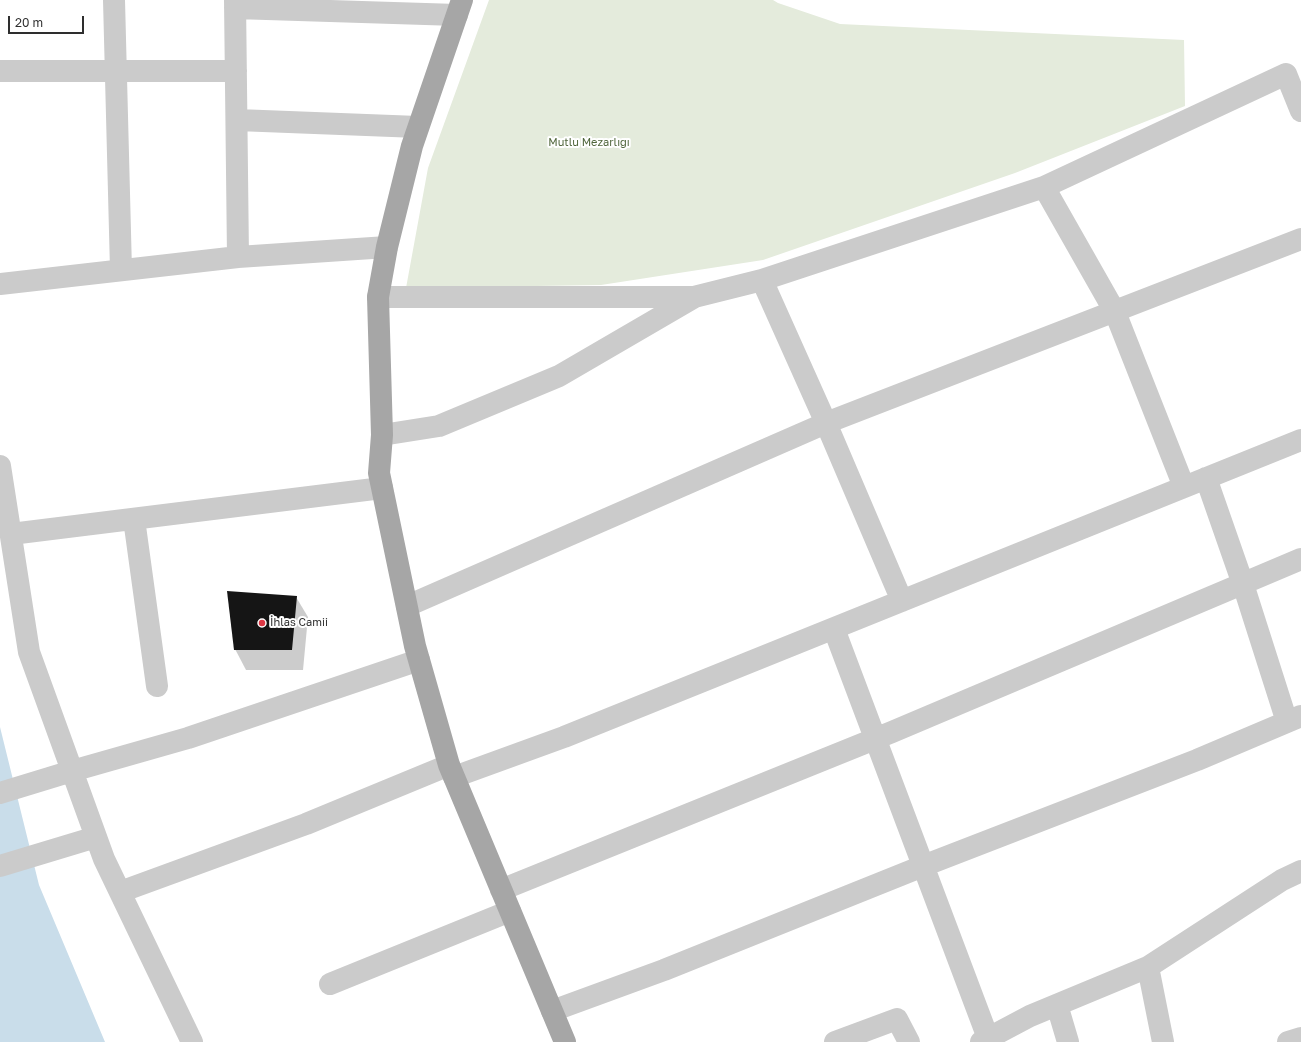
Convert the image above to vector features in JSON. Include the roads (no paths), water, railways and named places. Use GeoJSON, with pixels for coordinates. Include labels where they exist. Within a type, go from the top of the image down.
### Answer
{"type":"FeatureCollection","features":[{"type":"Feature","properties":{"kind":"main road"},"geometry":{"type":"LineString","coordinates":[[459,7],[412,146],[386,247],[378,297],[382,435],[379,472],[419,660],[452,771],[565,1042]]}},
{"type":"Feature","properties":{"kind":"street"},"geometry":{"type":"LineString","coordinates":[[114,0],[122,270]]}},
{"type":"Feature","properties":{"kind":"street"},"geometry":{"type":"LineString","coordinates":[[238,257],[235,4],[459,7]]}},
{"type":"Feature","properties":{"kind":"street"},"geometry":{"type":"LineString","coordinates":[[0,71],[236,71]]}},
{"type":"Feature","properties":{"kind":"street"},"geometry":{"type":"LineString","coordinates":[[378,297],[694,297],[762,280],[1044,187],[1293,72],[1301,111]]}},
{"type":"Feature","properties":{"kind":"street"},"geometry":{"type":"LineString","coordinates":[[237,120],[418,127]]}},
{"type":"Feature","properties":{"kind":"street"},"geometry":{"type":"LineString","coordinates":[[1044,187],[1115,312],[1184,487]]}},
{"type":"Feature","properties":{"kind":"street"},"geometry":{"type":"LineString","coordinates":[[407,606],[826,423],[1301,239]]}},
{"type":"Feature","properties":{"kind":"street"},"geometry":{"type":"LineString","coordinates":[[0,284],[238,257],[386,247]]}},
{"type":"Feature","properties":{"kind":"street"},"geometry":{"type":"LineString","coordinates":[[762,280],[826,423],[902,601]]}},
{"type":"Feature","properties":{"kind":"street"},"geometry":{"type":"LineString","coordinates":[[382,435],[439,426],[559,376],[694,297]]}},
{"type":"Feature","properties":{"kind":"street"},"geometry":{"type":"LineString","coordinates":[[120,892],[452,771],[564,737],[1301,440]]}},
{"type":"Feature","properties":{"kind":"street"},"geometry":{"type":"LineString","coordinates":[[0,466],[29,652],[104,859],[192,1042]]}},
{"type":"Feature","properties":{"kind":"street"},"geometry":{"type":"LineString","coordinates":[[552,1011],[664,970],[923,866],[1197,760],[1294,719],[1243,584],[1206,478]]}},
{"type":"Feature","properties":{"kind":"street"},"geometry":{"type":"LineString","coordinates":[[10,534],[382,488]]}},
{"type":"Feature","properties":{"kind":"street"},"geometry":{"type":"LineString","coordinates":[[134,519],[157,686]]}},
{"type":"Feature","properties":{"kind":"street"},"geometry":{"type":"LineString","coordinates":[[501,890],[876,738],[1301,559]]}},
{"type":"Feature","properties":{"kind":"street"},"geometry":{"type":"LineString","coordinates":[[834,629],[923,866],[984,1040],[1030,1016],[1148,967],[1282,880],[1301,871]]}},
{"type":"Feature","properties":{"kind":"street"},"geometry":{"type":"LineString","coordinates":[[0,793],[188,738],[419,660]]}},
{"type":"Feature","properties":{"kind":"street"},"geometry":{"type":"LineString","coordinates":[[0,866],[96,837]]}},
{"type":"Feature","properties":{"kind":"street"},"geometry":{"type":"LineString","coordinates":[[330,984],[510,911]]}},
{"type":"Feature","properties":{"kind":"street"},"geometry":{"type":"LineString","coordinates":[[1148,967],[1163,1042]]}},
{"type":"Feature","properties":{"kind":"street"},"geometry":{"type":"LineString","coordinates":[[1056,1005],[1068,1042]]}},
{"type":"Feature","properties":{"kind":"street"},"geometry":{"type":"LineString","coordinates":[[835,1042],[897,1019],[909,1042]]}},
{"type":"Feature","properties":{"kind":"street"},"geometry":{"type":"LineString","coordinates":[[1288,1042],[1301,1038]]}},
{"type":"Feature","properties":{"kind":"water"},"geometry":{"type":"Polygon","coordinates":[[[0,727],[39,885],[105,1042],[0,1042],[0,727]]]}},
{"type":"Feature","properties":{"kind":"place","name":"İhlas Camii"},"geometry":{"type":"Point","coordinates":[262,623]}},
{"type":"Feature","properties":{"kind":"park label","name":"Mutlu Mezarlığı"},"geometry":{"type":"Point","coordinates":[589,143]}}]}
